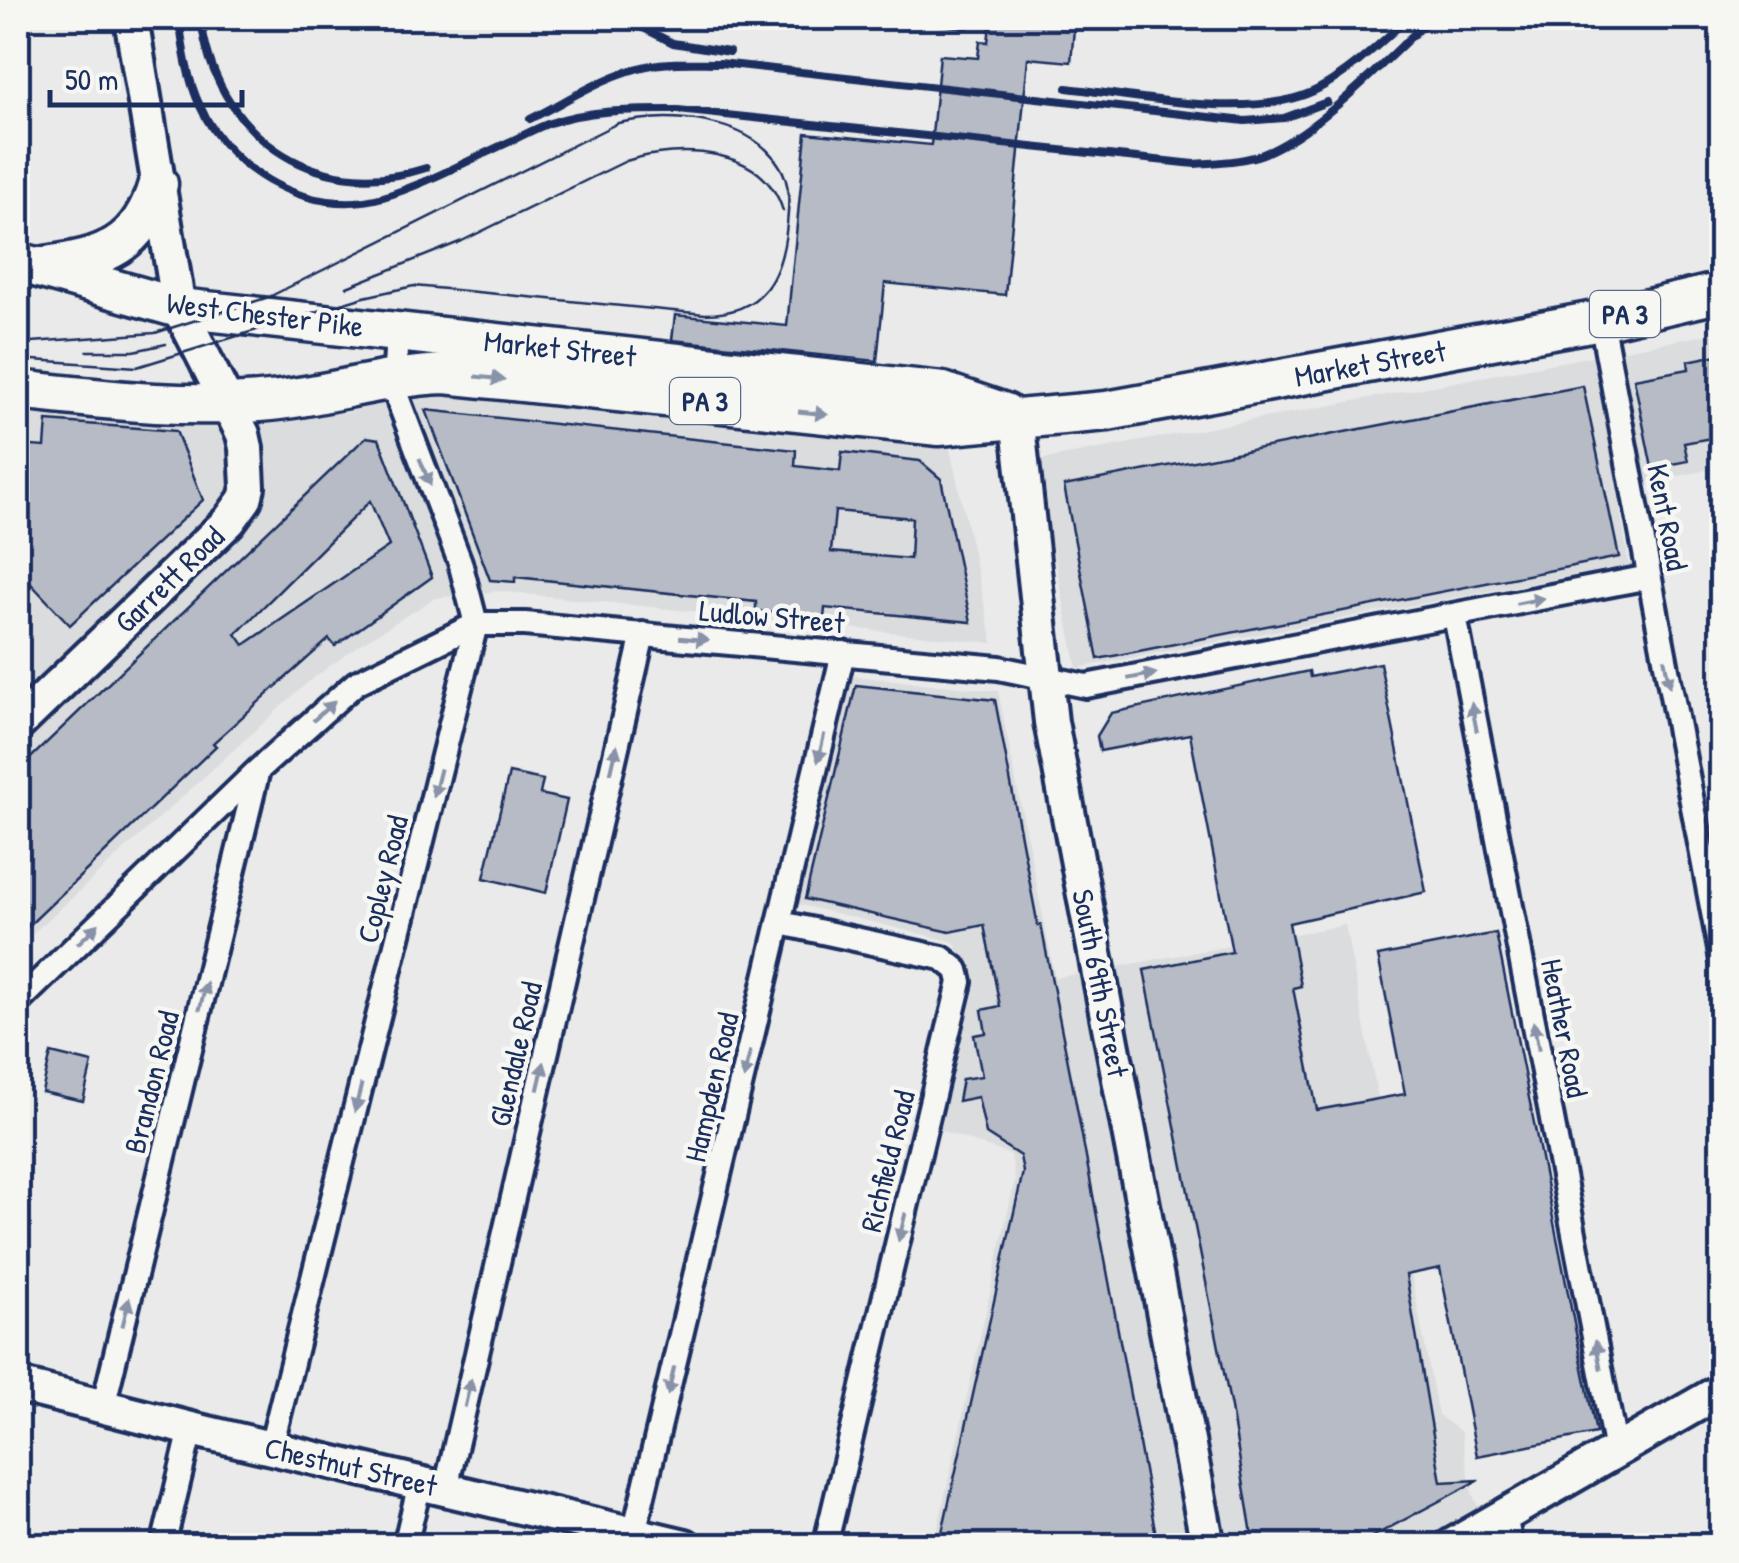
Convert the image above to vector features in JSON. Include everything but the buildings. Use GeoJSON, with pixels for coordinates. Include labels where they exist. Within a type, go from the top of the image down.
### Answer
{"type":"FeatureCollection","features":[{"type":"Feature","properties":{"kind":"main road","name":"Garrett Road"},"geometry":{"type":"LineString","coordinates":[[18,724],[238,511],[248,487],[243,434],[178,308],[131,18]]}},
{"type":"Feature","properties":{"kind":"main road"},"geometry":{"type":"LineString","coordinates":[[23,268],[76,262],[124,242],[150,210],[158,184]]}},
{"type":"Feature","properties":{"kind":"main road","name":"West Chester Pike"},"geometry":{"type":"LineString","coordinates":[[23,268],[178,308],[397,330]]}},
{"type":"Feature","properties":{"kind":"main road","name":"Market Street"},"geometry":{"type":"LineString","coordinates":[[394,380],[430,374],[459,375],[939,426],[1107,411],[1600,320],[1722,292]]}},
{"type":"Feature","properties":{"kind":"main road","name":"Market Street"},"geometry":{"type":"LineString","coordinates":[[397,330],[942,392],[1017,417]]}},
{"type":"Feature","properties":{"kind":"main road","name":"West Chester Pike"},"geometry":{"type":"LineString","coordinates":[[18,390],[158,404],[228,404],[274,401],[394,380]]}},
{"type":"Feature","properties":{"kind":"main road","name":"South 69th Street"},"geometry":{"type":"LineString","coordinates":[[1017,417],[1051,722],[1208,1546]]}},
{"type":"Feature","properties":{"kind":"main road","name":"Chestnut Street"},"geometry":{"type":"LineString","coordinates":[[18,1384],[192,1430],[685,1546]]}},
{"type":"Feature","properties":{"kind":"main road"},"geometry":{"type":"LineString","coordinates":[[1451,1546],[1508,1530],[1616,1451],[1722,1390]]}},
{"type":"Feature","properties":{"kind":"street","name":"Kent Road"},"geometry":{"type":"LineString","coordinates":[[1600,320],[1722,960]]}},
{"type":"Feature","properties":{"kind":"street","name":"Copley Road"},"geometry":{"type":"LineString","coordinates":[[271,1448],[476,624],[460,562],[403,417],[394,380],[397,330]]}},
{"type":"Feature","properties":{"kind":"street","name":"Ludlow Street"},"geometry":{"type":"LineString","coordinates":[[18,1002],[257,772],[356,683],[476,624],[525,624],[999,668],[1078,685],[1097,685],[1649,578]]}},
{"type":"Feature","properties":{"kind":"street","name":"Heather Road"},"geometry":{"type":"LineString","coordinates":[[1455,616],[1616,1451]]}},
{"type":"Feature","properties":{"kind":"street","name":"Glendale Road"},"geometry":{"type":"LineString","coordinates":[[405,1546],[433,1485],[643,634]]}},
{"type":"Feature","properties":{"kind":"street","name":"Hampden Road"},"geometry":{"type":"LineString","coordinates":[[641,1538],[843,653]]}},
{"type":"Feature","properties":{"kind":"street","name":"Brandon Road"},"geometry":{"type":"LineString","coordinates":[[103,1407],[257,772]]}},
{"type":"Feature","properties":{"kind":"street","name":"Richfield Road"},"geometry":{"type":"LineString","coordinates":[[781,923],[942,958],[957,970],[960,982],[825,1546]]}},
{"type":"Feature","properties":{"kind":"street"},"geometry":{"type":"LineString","coordinates":[[164,1546],[192,1430]]}},
{"type":"Feature","properties":{"kind":"shaded area"},"geometry":{"type":"Polygon","coordinates":[[[1721,332],[1721,467],[1617,489],[1629,565],[1077,668],[1035,461],[1721,332]]]}},
{"type":"Feature","properties":{"kind":"shaded area"},"geometry":{"type":"Polygon","coordinates":[[[428,390],[949,445],[993,643],[498,591],[435,598],[308,682],[18,947],[18,407],[346,413],[428,390]]]}},
{"type":"Feature","properties":{"kind":"shaded area"},"geometry":{"type":"Polygon","coordinates":[[[853,676],[998,691],[1055,978],[1345,925],[1438,1415],[1461,1432],[1472,1493],[1494,1545],[934,1545],[1015,1180],[1011,1155],[937,1129],[973,983],[954,942],[798,904],[853,676]]]}},
{"type":"Feature","properties":{"kind":"tram line"},"geometry":{"type":"LineString","coordinates":[[876,18],[968,28]]}},
{"type":"Feature","properties":{"kind":"tram line"},"geometry":{"type":"LineString","coordinates":[[18,343],[155,333],[269,297],[618,123],[683,119],[728,128],[766,149],[783,172],[787,186],[784,243],[774,275],[756,299],[725,312],[705,314],[414,286],[364,297],[137,367],[18,359]]}},
{"type":"Feature","properties":{"kind":"tram line"},"geometry":{"type":"LineString","coordinates":[[347,287],[462,241],[626,161],[647,156],[694,152],[739,162],[758,173],[773,189],[783,211]]}},
{"type":"Feature","properties":{"kind":"tram line"},"geometry":{"type":"LineString","coordinates":[[87,351],[134,351],[166,344]]}},
{"type":"Feature","properties":{"kind":"railway"},"geometry":{"type":"LineString","coordinates":[[179,18],[186,63],[200,106],[231,151],[252,170],[301,195],[356,202],[415,186],[550,123],[629,110],[678,110],[1195,164],[1238,160],[1263,154],[1307,129],[1431,18]]}},
{"type":"Feature","properties":{"kind":"railway"},"geometry":{"type":"LineString","coordinates":[[201,18],[210,59],[226,95],[248,125],[276,150],[308,167],[345,176],[384,177],[426,168]]}},
{"type":"Feature","properties":{"kind":"railway"},"geometry":{"type":"LineString","coordinates":[[623,18],[673,43],[729,52]]}},
{"type":"Feature","properties":{"kind":"railway"},"geometry":{"type":"LineString","coordinates":[[1067,88],[1195,104],[1262,104],[1292,99],[1342,74],[1408,18]]}},
{"type":"Feature","properties":{"kind":"railway"},"geometry":{"type":"LineString","coordinates":[[530,119],[617,75],[665,63],[720,63],[1245,121],[1284,118],[1327,102]]}}]}
